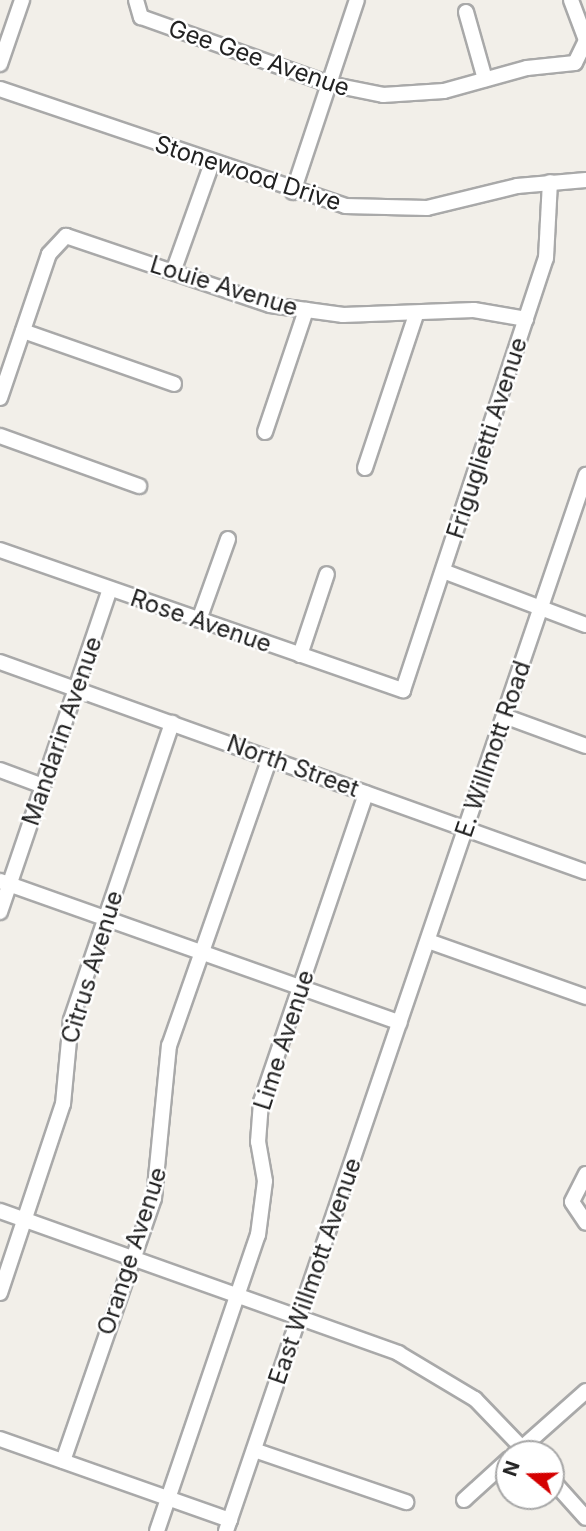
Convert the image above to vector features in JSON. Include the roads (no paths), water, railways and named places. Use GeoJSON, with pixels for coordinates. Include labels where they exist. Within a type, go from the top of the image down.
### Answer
{"type":"FeatureCollection","features":[{"type":"Feature","properties":{"kind":"street"},"geometry":{"type":"LineString","coordinates":[[0,64],[22,0]]}},
{"type":"Feature","properties":{"kind":"street","name":"Gee Gee Avenue"},"geometry":{"type":"LineString","coordinates":[[136,0],[141,17],[329,85],[415,94],[582,58],[586,40],[571,0]]}},
{"type":"Feature","properties":{"kind":"street"},"geometry":{"type":"LineString","coordinates":[[293,192],[357,0]]}},
{"type":"Feature","properties":{"kind":"street"},"geometry":{"type":"LineString","coordinates":[[466,12],[485,79]]}},
{"type":"Feature","properties":{"kind":"street","name":"Stonewood Drive"},"geometry":{"type":"LineString","coordinates":[[0,89],[293,192],[397,210],[550,182],[586,180]]}},
{"type":"Feature","properties":{"kind":"street"},"geometry":{"type":"LineString","coordinates":[[173,272],[212,163]]}},
{"type":"Feature","properties":{"kind":"street","name":"Friguglietti Avenue"},"geometry":{"type":"LineString","coordinates":[[403,690],[548,250],[550,182]]}},
{"type":"Feature","properties":{"kind":"street","name":"Louie Avenue"},"geometry":{"type":"LineString","coordinates":[[23,331],[54,244],[66,236],[173,272],[306,310],[416,316],[474,310],[526,320]]}},
{"type":"Feature","properties":{"kind":"street"},"geometry":{"type":"LineString","coordinates":[[265,432],[306,310]]}},
{"type":"Feature","properties":{"kind":"street"},"geometry":{"type":"LineString","coordinates":[[365,468],[416,316]]}},
{"type":"Feature","properties":{"kind":"street"},"geometry":{"type":"LineString","coordinates":[[0,398],[23,331],[174,384]]}},
{"type":"Feature","properties":{"kind":"street"},"geometry":{"type":"LineString","coordinates":[[0,436],[139,486]]}},
{"type":"Feature","properties":{"kind":"street","name":"E. Willmott Road"},"geometry":{"type":"LineString","coordinates":[[400,1023],[542,604],[580,513],[586,475]]}},
{"type":"Feature","properties":{"kind":"street"},"geometry":{"type":"LineString","coordinates":[[199,620],[228,539]]}},
{"type":"Feature","properties":{"kind":"street","name":"Rose Avenue"},"geometry":{"type":"LineString","coordinates":[[0,551],[403,690]]}},
{"type":"Feature","properties":{"kind":"street"},"geometry":{"type":"LineString","coordinates":[[443,571],[542,604],[586,625]]}},
{"type":"Feature","properties":{"kind":"street"},"geometry":{"type":"LineString","coordinates":[[299,654],[327,574]]}},
{"type":"Feature","properties":{"kind":"street","name":"Mandarin Avenue"},"geometry":{"type":"LineString","coordinates":[[0,912],[5,883],[43,786],[110,589]]}},
{"type":"Feature","properties":{"kind":"street","name":"North Street"},"geometry":{"type":"LineString","coordinates":[[0,662],[586,872]]}},
{"type":"Feature","properties":{"kind":"street"},"geometry":{"type":"LineString","coordinates":[[505,716],[586,746]]}},
{"type":"Feature","properties":{"kind":"street","name":"Citrus Avenue"},"geometry":{"type":"LineString","coordinates":[[0,1293],[63,1104],[71,1020],[172,723]]}},
{"type":"Feature","properties":{"kind":"street","name":"Orange Avenue"},"geometry":{"type":"LineString","coordinates":[[63,1461],[161,1170],[169,1046],[270,758]]}},
{"type":"Feature","properties":{"kind":"street"},"geometry":{"type":"LineString","coordinates":[[0,771],[43,786]]}},
{"type":"Feature","properties":{"kind":"street","name":"Lime Avenue"},"geometry":{"type":"LineString","coordinates":[[158,1531],[238,1296],[264,1209],[261,1102],[366,793]]}},
{"type":"Feature","properties":{"kind":"street"},"geometry":{"type":"LineString","coordinates":[[5,883],[400,1023]]}},
{"type":"Feature","properties":{"kind":"street"},"geometry":{"type":"LineString","coordinates":[[428,941],[586,997]]}},
{"type":"Feature","properties":{"kind":"street","name":"East Willmott Avenue"},"geometry":{"type":"LineString","coordinates":[[228,1525],[400,1023]]}},
{"type":"Feature","properties":{"kind":"street"},"geometry":{"type":"LineString","coordinates":[[586,1174],[573,1193],[575,1211],[586,1223]]}},
{"type":"Feature","properties":{"kind":"street"},"geometry":{"type":"LineString","coordinates":[[0,1211],[299,1318],[432,1370],[475,1399],[511,1440]]}},
{"type":"Feature","properties":{"kind":"street"},"geometry":{"type":"LineString","coordinates":[[535,1440],[586,1391]]}},
{"type":"Feature","properties":{"kind":"street"},"geometry":{"type":"LineString","coordinates":[[0,1439],[168,1498],[228,1525]]}},
{"type":"Feature","properties":{"kind":"street"},"geometry":{"type":"LineString","coordinates":[[254,1450],[406,1502]]}},
{"type":"Feature","properties":{"kind":"street"},"geometry":{"type":"LineString","coordinates":[[464,1500],[495,1472]]}},
{"type":"Feature","properties":{"kind":"street"},"geometry":{"type":"LineString","coordinates":[[565,1495],[586,1518]]}}]}
